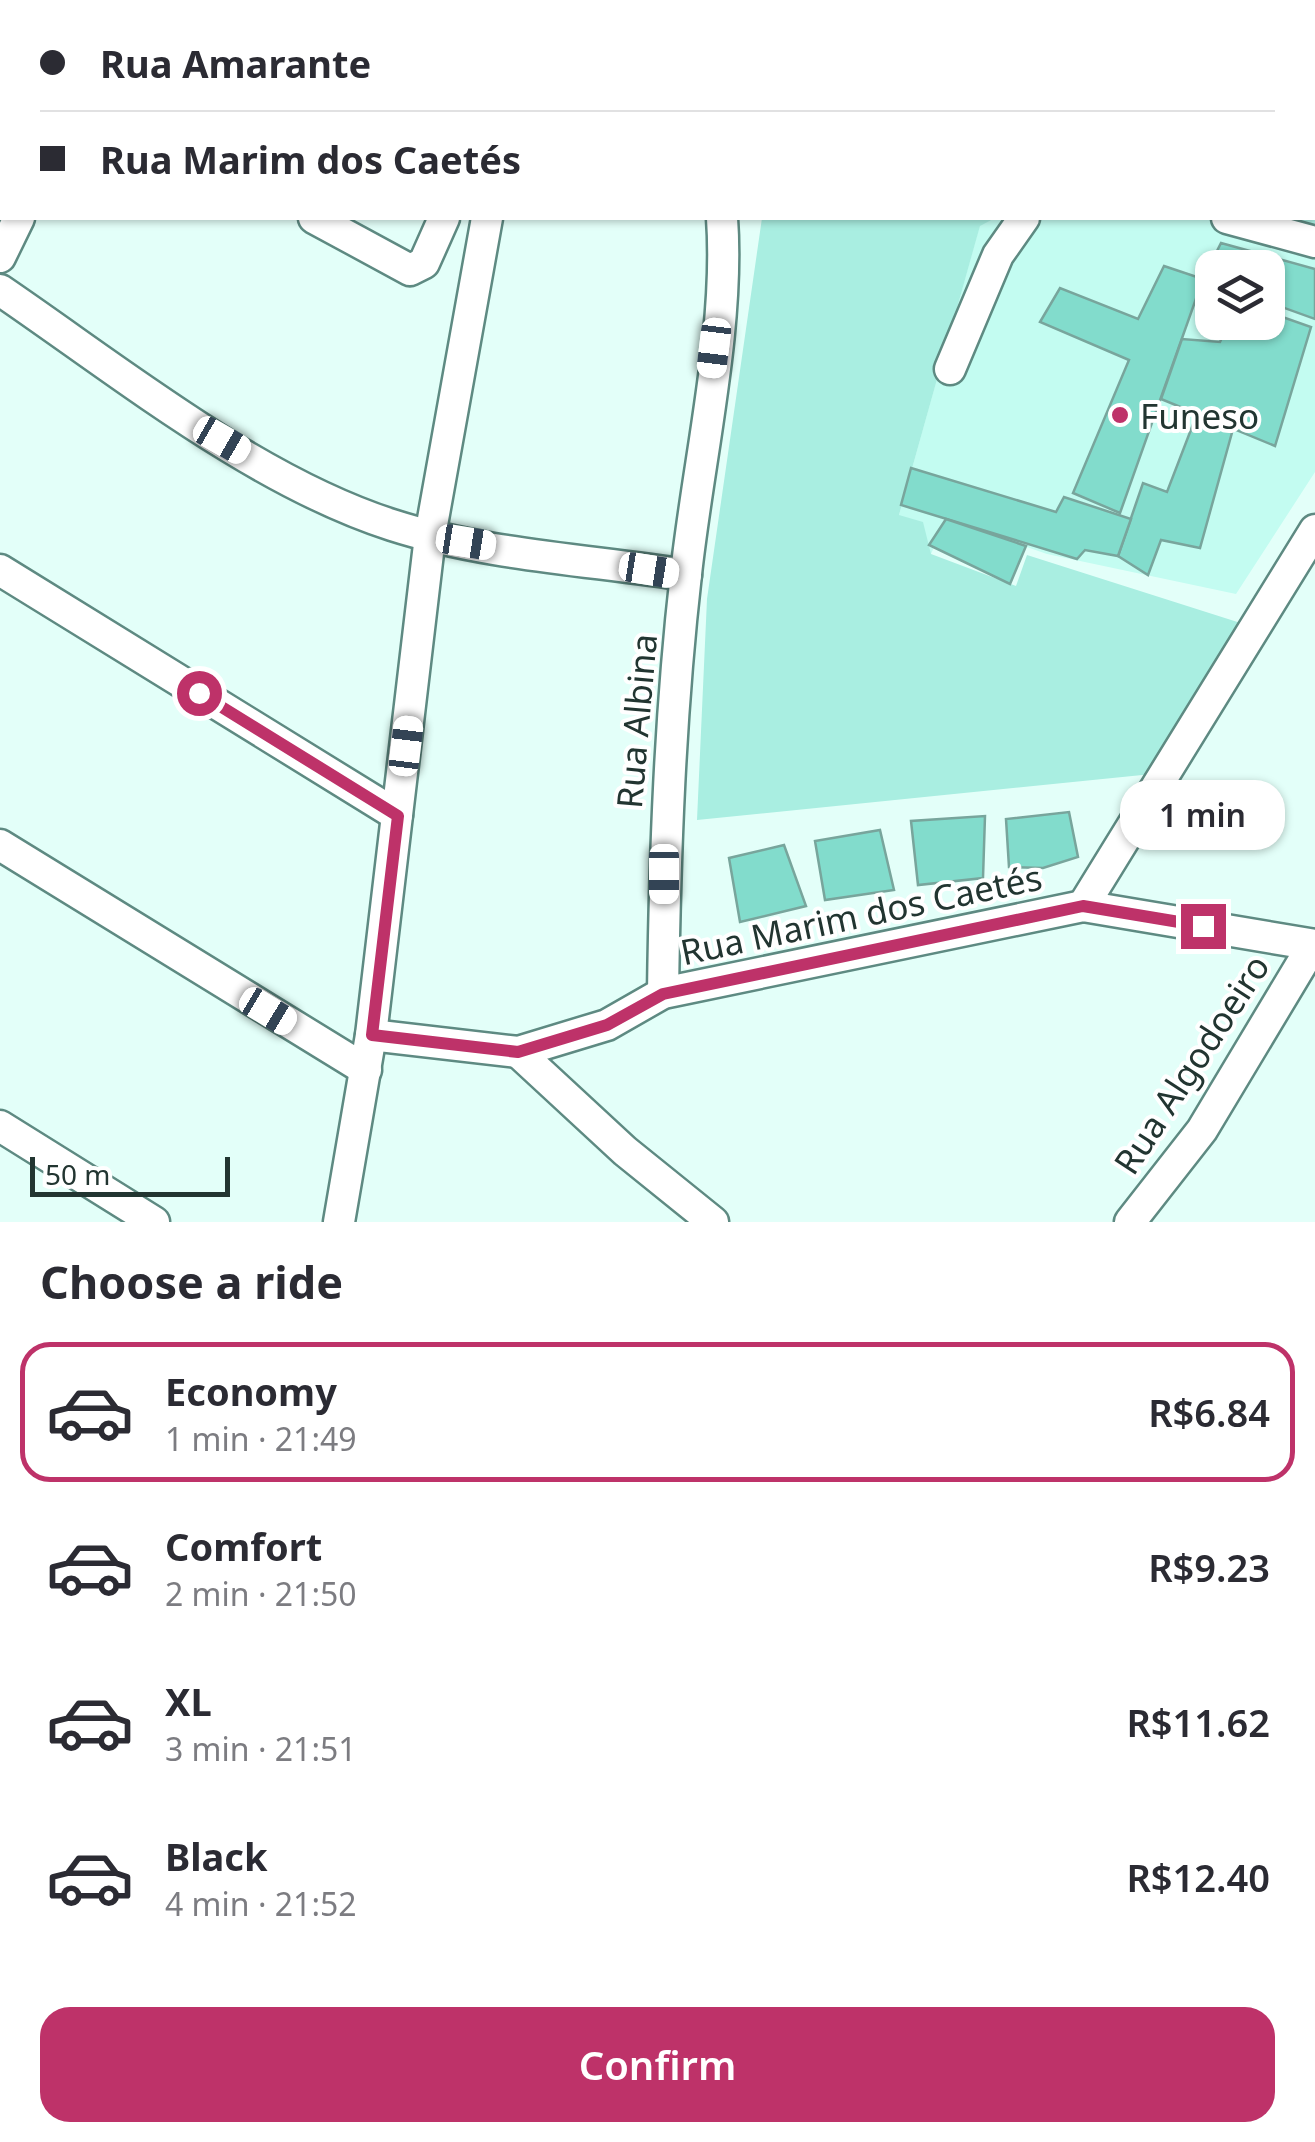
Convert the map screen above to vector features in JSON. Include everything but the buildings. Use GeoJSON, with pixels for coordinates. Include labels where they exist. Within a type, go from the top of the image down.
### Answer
{"type":"FeatureCollection","features":[{"type":"Feature","properties":{"kind":"street"},"geometry":{"type":"LineString","coordinates":[[0,257],[18,220]]}},
{"type":"Feature","properties":{"kind":"street"},"geometry":{"type":"LineString","coordinates":[[318,220],[410,270],[424,263],[443,220]]}},
{"type":"Feature","properties":{"kind":"street"},"geometry":{"type":"LineString","coordinates":[[339,1222],[372,1035],[430,536],[487,220]]}},
{"type":"Feature","properties":{"kind":"street","name":"Rua Albina"},"geometry":{"type":"LineString","coordinates":[[663,994],[664,834],[686,575],[719,310],[722,220]]}},
{"type":"Feature","properties":{"kind":"street"},"geometry":{"type":"LineString","coordinates":[[950,369],[998,255],[1023,220]]}},
{"type":"Feature","properties":{"kind":"street"},"geometry":{"type":"LineString","coordinates":[[1235,220],[1315,242]]}},
{"type":"Feature","properties":{"kind":"street"},"geometry":{"type":"LineString","coordinates":[[0,290],[196,424],[346,508],[430,536],[686,575]]}},
{"type":"Feature","properties":{"kind":"street"},"geometry":{"type":"LineString","coordinates":[[1083,906],[1315,530]]}},
{"type":"Feature","properties":{"kind":"street"},"geometry":{"type":"LineString","coordinates":[[0,570],[398,816]]}},
{"type":"Feature","properties":{"kind":"street"},"geometry":{"type":"LineString","coordinates":[[0,845],[366,1070]]}},
{"type":"Feature","properties":{"kind":"street","name":"Rua Marim dos Caetés"},"geometry":{"type":"LineString","coordinates":[[372,1035],[518,1052],[607,1025],[663,994],[1083,906],[1314,945]]}},
{"type":"Feature","properties":{"kind":"street","name":"Rua Algodoeiro"},"geometry":{"type":"LineString","coordinates":[[1130,1222],[1202,1130],[1314,945]]}},
{"type":"Feature","properties":{"kind":"street"},"geometry":{"type":"LineString","coordinates":[[518,1052],[624,1152],[713,1222]]}},
{"type":"Feature","properties":{"kind":"street"},"geometry":{"type":"LineString","coordinates":[[0,1126],[154,1222]]}},
{"type":"Feature","properties":{"kind":"shaded area"},"geometry":{"type":"Polygon","coordinates":[[[762,220],[991,220],[980,226],[899,515],[923,522],[931,554],[1016,586],[1027,555],[1250,626],[1162,773],[697,820],[707,599],[762,220]]]}},
{"type":"Feature","properties":{"kind":"shaded area","name":"Funeso"},"geometry":{"type":"Polygon","coordinates":[[[991,220],[1274,220],[1315,232],[1315,472],[1236,594],[1047,554],[946,519],[931,554],[899,515],[980,225],[991,220]]]}},
{"type":"Feature","properties":{"kind":"shaded area"},"geometry":{"type":"Polygon","coordinates":[[[1245,220],[1315,220],[1315,238],[1245,220]]]}},
{"type":"Feature","properties":{"kind":"place","name":"Funeso"},"geometry":{"type":"Point","coordinates":[1120,415]}},
{"type":"Feature","properties":{"kind":"route"},"geometry":{"type":"LineString","coordinates":[[199,693],[398,816],[372,1035],[518,1052],[607,1025],[663,994],[1083,906],[1203,926]]}}]}
